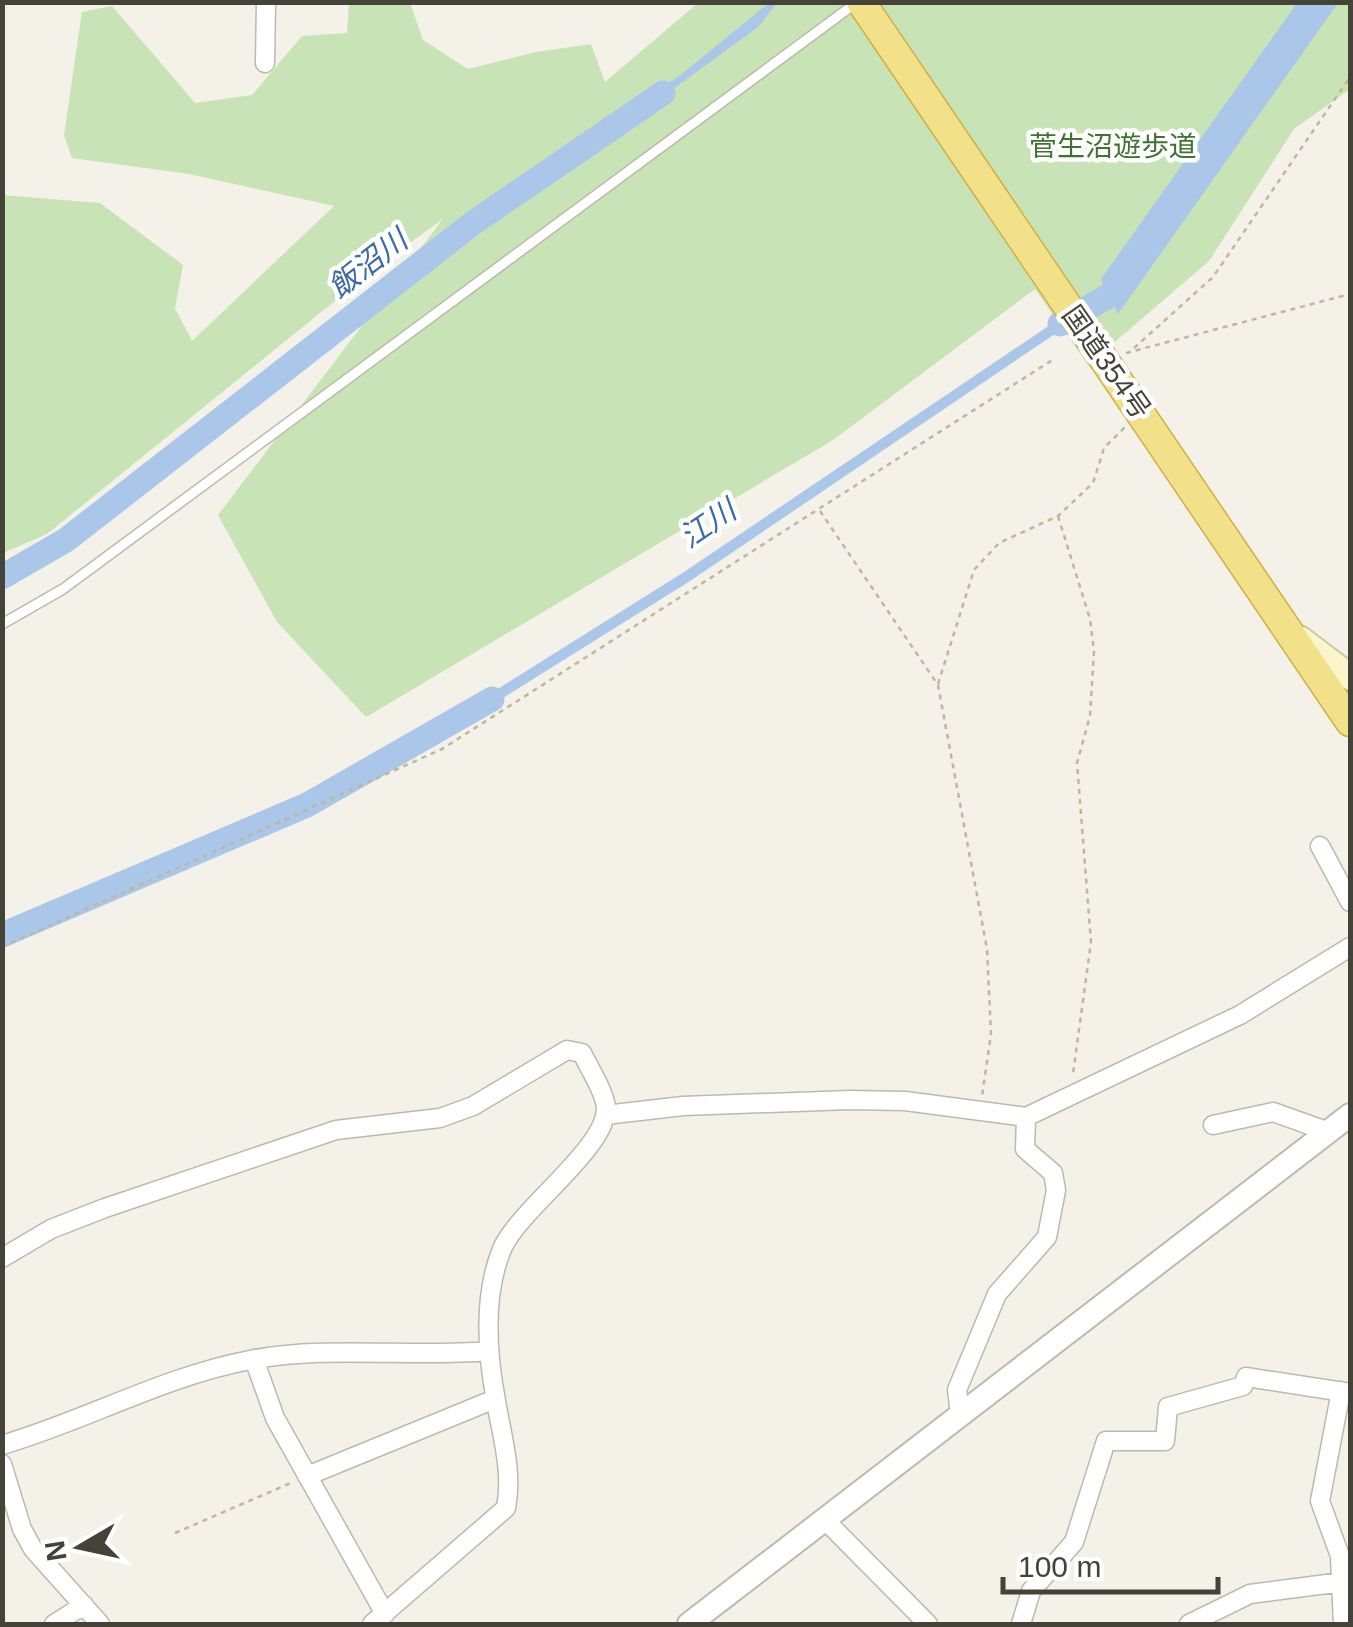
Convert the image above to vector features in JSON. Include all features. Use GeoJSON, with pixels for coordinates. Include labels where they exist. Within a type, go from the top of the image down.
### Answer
{"type":"FeatureCollection","features":[{"type":"Feature","properties":{"kind":"highway","name":"国道354号"},"geometry":{"type":"LineString","coordinates":[[859,2],[1296,636],[1350,722]]}},
{"type":"Feature","properties":{"kind":"main road"},"geometry":{"type":"LineString","coordinates":[[1296,636],[1350,677]]}},
{"type":"Feature","properties":{"kind":"street"},"geometry":{"type":"LineString","coordinates":[[265,63],[266,2]]}},
{"type":"Feature","properties":{"kind":"street"},"geometry":{"type":"LineString","coordinates":[[1320,846],[1350,902]]}},
{"type":"Feature","properties":{"kind":"street"},"geometry":{"type":"LineString","coordinates":[[605,1115],[683,1106],[905,1100],[980,1114],[1026,1117],[1240,1014],[1350,947]]}},
{"type":"Feature","properties":{"kind":"street"},"geometry":{"type":"LineString","coordinates":[[2,1258],[51,1229],[105,1208],[336,1130],[440,1118],[473,1106],[566,1050],[582,1053],[606,1104],[605,1115],[580,1162],[532,1204],[503,1248],[492,1278],[489,1351],[507,1458],[506,1508],[378,1619],[275,1418],[254,1359]]}},
{"type":"Feature","properties":{"kind":"street"},"geometry":{"type":"LineString","coordinates":[[1213,1124],[1273,1112],[1328,1132]]}},
{"type":"Feature","properties":{"kind":"street"},"geometry":{"type":"LineString","coordinates":[[690,1624],[1350,1116]]}},
{"type":"Feature","properties":{"kind":"street"},"geometry":{"type":"LineString","coordinates":[[960,1415],[957,1390],[996,1294],[1046,1237],[1056,1190],[1053,1173],[1025,1149],[1026,1117]]}},
{"type":"Feature","properties":{"kind":"street"},"geometry":{"type":"LineString","coordinates":[[2,1445],[142,1389],[254,1359],[316,1352],[489,1351]]}},
{"type":"Feature","properties":{"kind":"street"},"geometry":{"type":"LineString","coordinates":[[1022,1624],[1031,1591],[1074,1542],[1106,1441],[1165,1442],[1168,1407],[1243,1386],[1246,1377],[1346,1392],[1322,1472],[1320,1501],[1346,1581],[1344,1624]]}},
{"type":"Feature","properties":{"kind":"street"},"geometry":{"type":"LineString","coordinates":[[307,1476],[496,1400]]}},
{"type":"Feature","properties":{"kind":"street"},"geometry":{"type":"LineString","coordinates":[[2,1464],[22,1529],[33,1549],[100,1624]]}},
{"type":"Feature","properties":{"kind":"street"},"geometry":{"type":"LineString","coordinates":[[824,1520],[928,1624]]}},
{"type":"Feature","properties":{"kind":"street"},"geometry":{"type":"LineString","coordinates":[[1189,1624],[1228,1601],[1250,1594],[1346,1581]]}},
{"type":"Feature","properties":{"kind":"street"},"geometry":{"type":"LineString","coordinates":[[1223,1624],[1228,1601]]}},
{"type":"Feature","properties":{"kind":"street"},"geometry":{"type":"LineString","coordinates":[[54,1624],[84,1605]]}},
{"type":"Feature","properties":{"kind":"lane"},"geometry":{"type":"LineString","coordinates":[[2,624],[20,618],[79,578],[859,2]]}},
{"type":"Feature","properties":{"kind":"path"},"geometry":{"type":"LineString","coordinates":[[1107,364],[1134,348],[1213,277],[1350,77]]}},
{"type":"Feature","properties":{"kind":"path"},"geometry":{"type":"LineString","coordinates":[[1134,348],[1350,294]]}},
{"type":"Feature","properties":{"kind":"path"},"geometry":{"type":"LineString","coordinates":[[2,947],[442,749],[1054,359]]}},
{"type":"Feature","properties":{"kind":"path"},"geometry":{"type":"LineString","coordinates":[[938,685],[974,570],[999,543],[1058,516],[1094,483],[1104,448],[1141,410]]}},
{"type":"Feature","properties":{"kind":"path"},"geometry":{"type":"LineString","coordinates":[[819,510],[938,685],[987,950],[991,1034],[980,1114]]}},
{"type":"Feature","properties":{"kind":"path"},"geometry":{"type":"LineString","coordinates":[[1058,516],[1090,620],[1094,651],[1090,716],[1077,764],[1092,942],[1085,1010],[1069,1096]]}},
{"type":"Feature","properties":{"kind":"path"},"geometry":{"type":"LineString","coordinates":[[175,1533],[307,1476]]}},
{"type":"Feature","properties":{"kind":"green space","name":"菅生沼遊歩道"},"geometry":{"type":"Polygon","coordinates":[[[349,3],[410,3],[423,40],[468,69],[536,52],[591,44],[605,82],[698,3],[1350,3],[1350,89],[1294,129],[1209,261],[1088,365],[1035,289],[833,440],[366,717],[277,622],[218,515],[443,219],[383,262],[47,534],[3,553],[2,195],[100,203],[183,265],[175,308],[192,341],[334,206],[189,174],[72,158],[64,135],[82,12],[112,6],[195,103],[252,95],[302,36],[347,33],[349,3]]]}},
{"type":"Feature","properties":{"kind":"water"},"geometry":{"type":"Polygon","coordinates":[[[769,3],[777,3],[758,27],[639,114],[634,105],[678,77],[769,3]]]}},
{"type":"Feature","properties":{"kind":"water"},"geometry":{"type":"Polygon","coordinates":[[[1297,3],[1338,3],[1118,314],[1101,279],[1297,3]]]}},
{"type":"Feature","properties":{"kind":"water"},"geometry":{"type":"Polygon","coordinates":[[[1081,304],[1086,313],[690,581],[466,721],[461,712],[684,572],[1081,304]]]}},
{"type":"Feature","properties":{"kind":"waterway","name":"飯沼川"},"geometry":{"type":"LineString","coordinates":[[2,577],[66,540],[473,223],[663,93]]}},
{"type":"Feature","properties":{"kind":"waterway","name":"江川"},"geometry":{"type":"LineString","coordinates":[[1060,324],[1110,295],[1129,270]]}},
{"type":"Feature","properties":{"kind":"waterway","name":"江川"},"geometry":{"type":"LineString","coordinates":[[2,935],[307,805],[492,699]]}}]}
